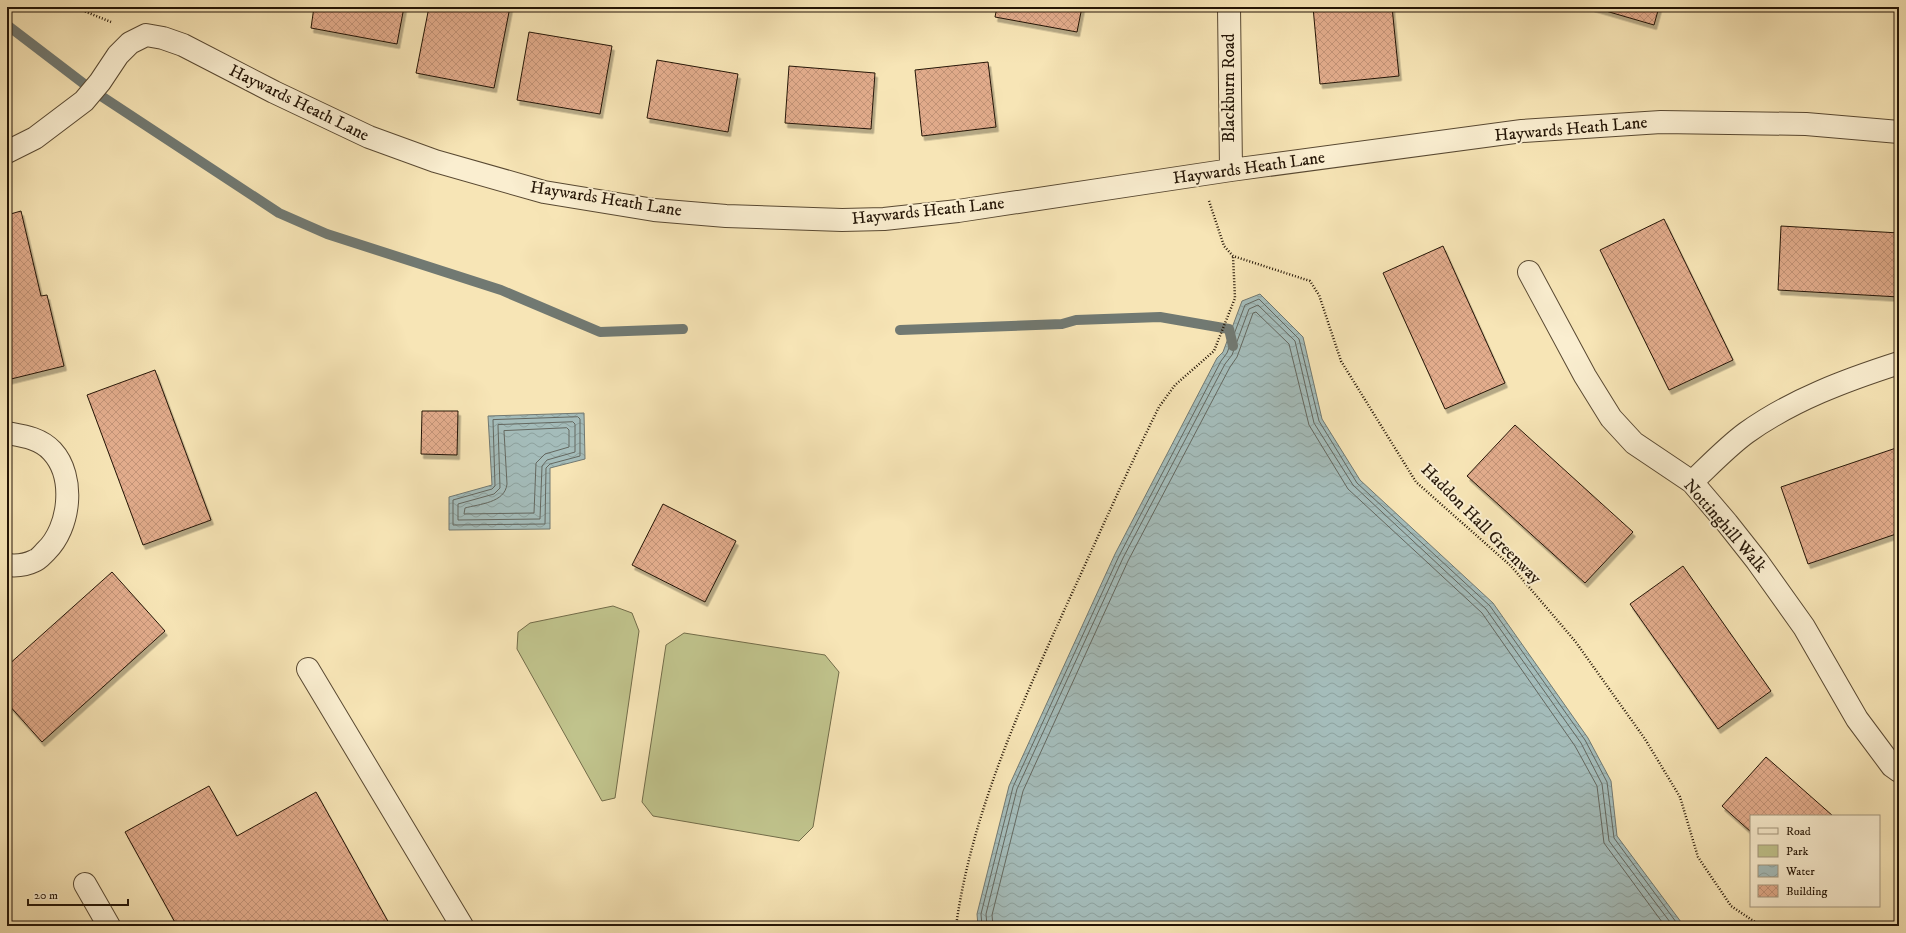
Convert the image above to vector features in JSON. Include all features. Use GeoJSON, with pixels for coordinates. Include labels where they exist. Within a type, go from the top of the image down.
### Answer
{"type":"FeatureCollection","features":[{"type":"Feature","properties":{"kind":"street","name":"Blackburn Road"},"geometry":{"type":"LineString","coordinates":[[1229,7],[1231,170]]}},
{"type":"Feature","properties":{"kind":"street","name":"Haywards Heath Lane"},"geometry":{"type":"LineString","coordinates":[[7,152],[35,138],[84,101],[100,82],[118,55],[130,43],[146,35],[163,38],[183,45],[274,92],[369,137],[434,161],[544,192],[654,210],[726,216],[842,220],[884,219],[958,211],[1231,170],[1522,131],[1660,122],[1806,124],[1899,132]]}},
{"type":"Feature","properties":{"kind":"street","name":"Nottinghill Walk"},"geometry":{"type":"LineString","coordinates":[[1529,272],[1585,376],[1611,418],[1634,443],[1692,482],[1758,561],[1804,627],[1856,719],[1892,766],[1899,771]]}},
{"type":"Feature","properties":{"kind":"street"},"geometry":{"type":"LineString","coordinates":[[1692,482],[1745,433],[1778,412],[1854,377],[1899,363]]}},
{"type":"Feature","properties":{"kind":"street"},"geometry":{"type":"LineString","coordinates":[[7,433],[33,438],[51,450],[61,466],[65,476],[67,494],[64,521],[54,544],[36,561],[15,566],[7,565]]}},
{"type":"Feature","properties":{"kind":"street"},"geometry":{"type":"LineString","coordinates":[[308,669],[462,926]]}},
{"type":"Feature","properties":{"kind":"street"},"geometry":{"type":"LineString","coordinates":[[85,884],[109,926]]}},
{"type":"Feature","properties":{"kind":"path"},"geometry":{"type":"LineString","coordinates":[[50,7],[74,7]]}},
{"type":"Feature","properties":{"kind":"path"},"geometry":{"type":"LineString","coordinates":[[956,926],[966,873],[996,770],[1038,668],[1158,407],[1175,385],[1214,350],[1235,298],[1233,256],[1224,246],[1209,200]]}},
{"type":"Feature","properties":{"kind":"path","name":"Haddon Hall Greenway"},"geometry":{"type":"LineString","coordinates":[[1233,256],[1310,281],[1320,295],[1342,361],[1416,482],[1511,566],[1575,641],[1645,739],[1680,797],[1698,858],[1731,906],[1760,926]]}},
{"type":"Feature","properties":{"kind":"green space"},"geometry":{"type":"Polygon","coordinates":[[[613,606],[632,613],[639,631],[615,798],[602,801],[517,649],[518,632],[530,623],[613,606]]]}},
{"type":"Feature","properties":{"kind":"green space"},"geometry":{"type":"Polygon","coordinates":[[[684,633],[825,655],[839,672],[813,827],[799,841],[653,816],[642,802],[666,645],[684,633]]]}},
{"type":"Feature","properties":{"kind":"water"},"geometry":{"type":"Polygon","coordinates":[[[1260,294],[1303,337],[1322,419],[1360,480],[1493,603],[1588,738],[1611,781],[1617,836],[1684,926],[978,926],[977,914],[1009,786],[1115,554],[1217,358],[1223,352],[1242,301],[1260,294]]]}},
{"type":"Feature","properties":{"kind":"water"},"geometry":{"type":"Polygon","coordinates":[[[584,413],[585,459],[550,468],[550,529],[449,530],[449,497],[492,485],[488,416],[584,413]]]}},
{"type":"Feature","properties":{"kind":"building"},"geometry":{"type":"Polygon","coordinates":[[[314,7],[404,7],[397,44],[311,28],[314,7]]]}},
{"type":"Feature","properties":{"kind":"building"},"geometry":{"type":"Polygon","coordinates":[[[429,7],[510,7],[494,88],[416,73],[429,7]]]}},
{"type":"Feature","properties":{"kind":"building"},"geometry":{"type":"Polygon","coordinates":[[[997,7],[1082,7],[1077,32],[995,17],[997,7]]]}},
{"type":"Feature","properties":{"kind":"building"},"geometry":{"type":"Polygon","coordinates":[[[1313,7],[1392,7],[1399,76],[1320,84],[1313,7]]]}},
{"type":"Feature","properties":{"kind":"building"},"geometry":{"type":"Polygon","coordinates":[[[1592,7],[1659,7],[1654,25],[1592,7]]]}},
{"type":"Feature","properties":{"kind":"building"},"geometry":{"type":"Polygon","coordinates":[[[529,32],[612,46],[600,114],[517,100],[529,32]]]}},
{"type":"Feature","properties":{"kind":"building"},"geometry":{"type":"Polygon","coordinates":[[[657,60],[738,74],[728,132],[647,118],[657,60]]]}},
{"type":"Feature","properties":{"kind":"building"},"geometry":{"type":"Polygon","coordinates":[[[988,62],[996,127],[922,136],[915,70],[988,62]]]}},
{"type":"Feature","properties":{"kind":"building"},"geometry":{"type":"Polygon","coordinates":[[[789,66],[875,73],[871,129],[785,123],[789,66]]]}},
{"type":"Feature","properties":{"kind":"building"},"geometry":{"type":"Polygon","coordinates":[[[21,211],[41,296],[47,295],[64,366],[7,380],[7,215],[21,211]]]}},
{"type":"Feature","properties":{"kind":"building"},"geometry":{"type":"Polygon","coordinates":[[[1664,219],[1733,360],[1669,390],[1600,250],[1664,219]]]}},
{"type":"Feature","properties":{"kind":"building"},"geometry":{"type":"Polygon","coordinates":[[[1781,226],[1899,233],[1899,297],[1778,290],[1781,226]]]}},
{"type":"Feature","properties":{"kind":"building"},"geometry":{"type":"Polygon","coordinates":[[[1443,246],[1505,383],[1445,409],[1383,273],[1443,246]]]}},
{"type":"Feature","properties":{"kind":"building"},"geometry":{"type":"Polygon","coordinates":[[[155,370],[211,520],[143,545],[87,395],[155,370]]]}},
{"type":"Feature","properties":{"kind":"building"},"geometry":{"type":"Polygon","coordinates":[[[422,411],[458,411],[457,455],[421,454],[422,411]]]}},
{"type":"Feature","properties":{"kind":"building"},"geometry":{"type":"Polygon","coordinates":[[[1515,425],[1633,532],[1585,583],[1467,476],[1515,425]]]}},
{"type":"Feature","properties":{"kind":"building"},"geometry":{"type":"Polygon","coordinates":[[[1899,447],[1899,533],[1808,564],[1781,487],[1899,447]]]}},
{"type":"Feature","properties":{"kind":"building"},"geometry":{"type":"Polygon","coordinates":[[[663,504],[736,541],[705,602],[632,565],[663,504]]]}},
{"type":"Feature","properties":{"kind":"building"},"geometry":{"type":"Polygon","coordinates":[[[1683,566],[1771,691],[1718,729],[1630,604],[1683,566]]]}},
{"type":"Feature","properties":{"kind":"building"},"geometry":{"type":"Polygon","coordinates":[[[112,572],[165,631],[42,742],[7,703],[7,666],[112,572]]]}},
{"type":"Feature","properties":{"kind":"building"},"geometry":{"type":"Polygon","coordinates":[[[1766,757],[1832,815],[1750,815],[1750,831],[1722,806],[1766,757]]]}},
{"type":"Feature","properties":{"kind":"building"},"geometry":{"type":"Polygon","coordinates":[[[209,786],[237,836],[316,792],[390,925],[177,926],[125,832],[209,786]]]}},
{"type":"Feature","properties":{"kind":"waterway"},"geometry":{"type":"LineString","coordinates":[[7,25],[92,90],[279,213],[327,234],[501,290],[600,332],[683,329]]}},
{"type":"Feature","properties":{"kind":"waterway"},"geometry":{"type":"LineString","coordinates":[[900,330],[1062,324],[1076,320],[1160,317],[1229,329],[1233,346]]}}]}
